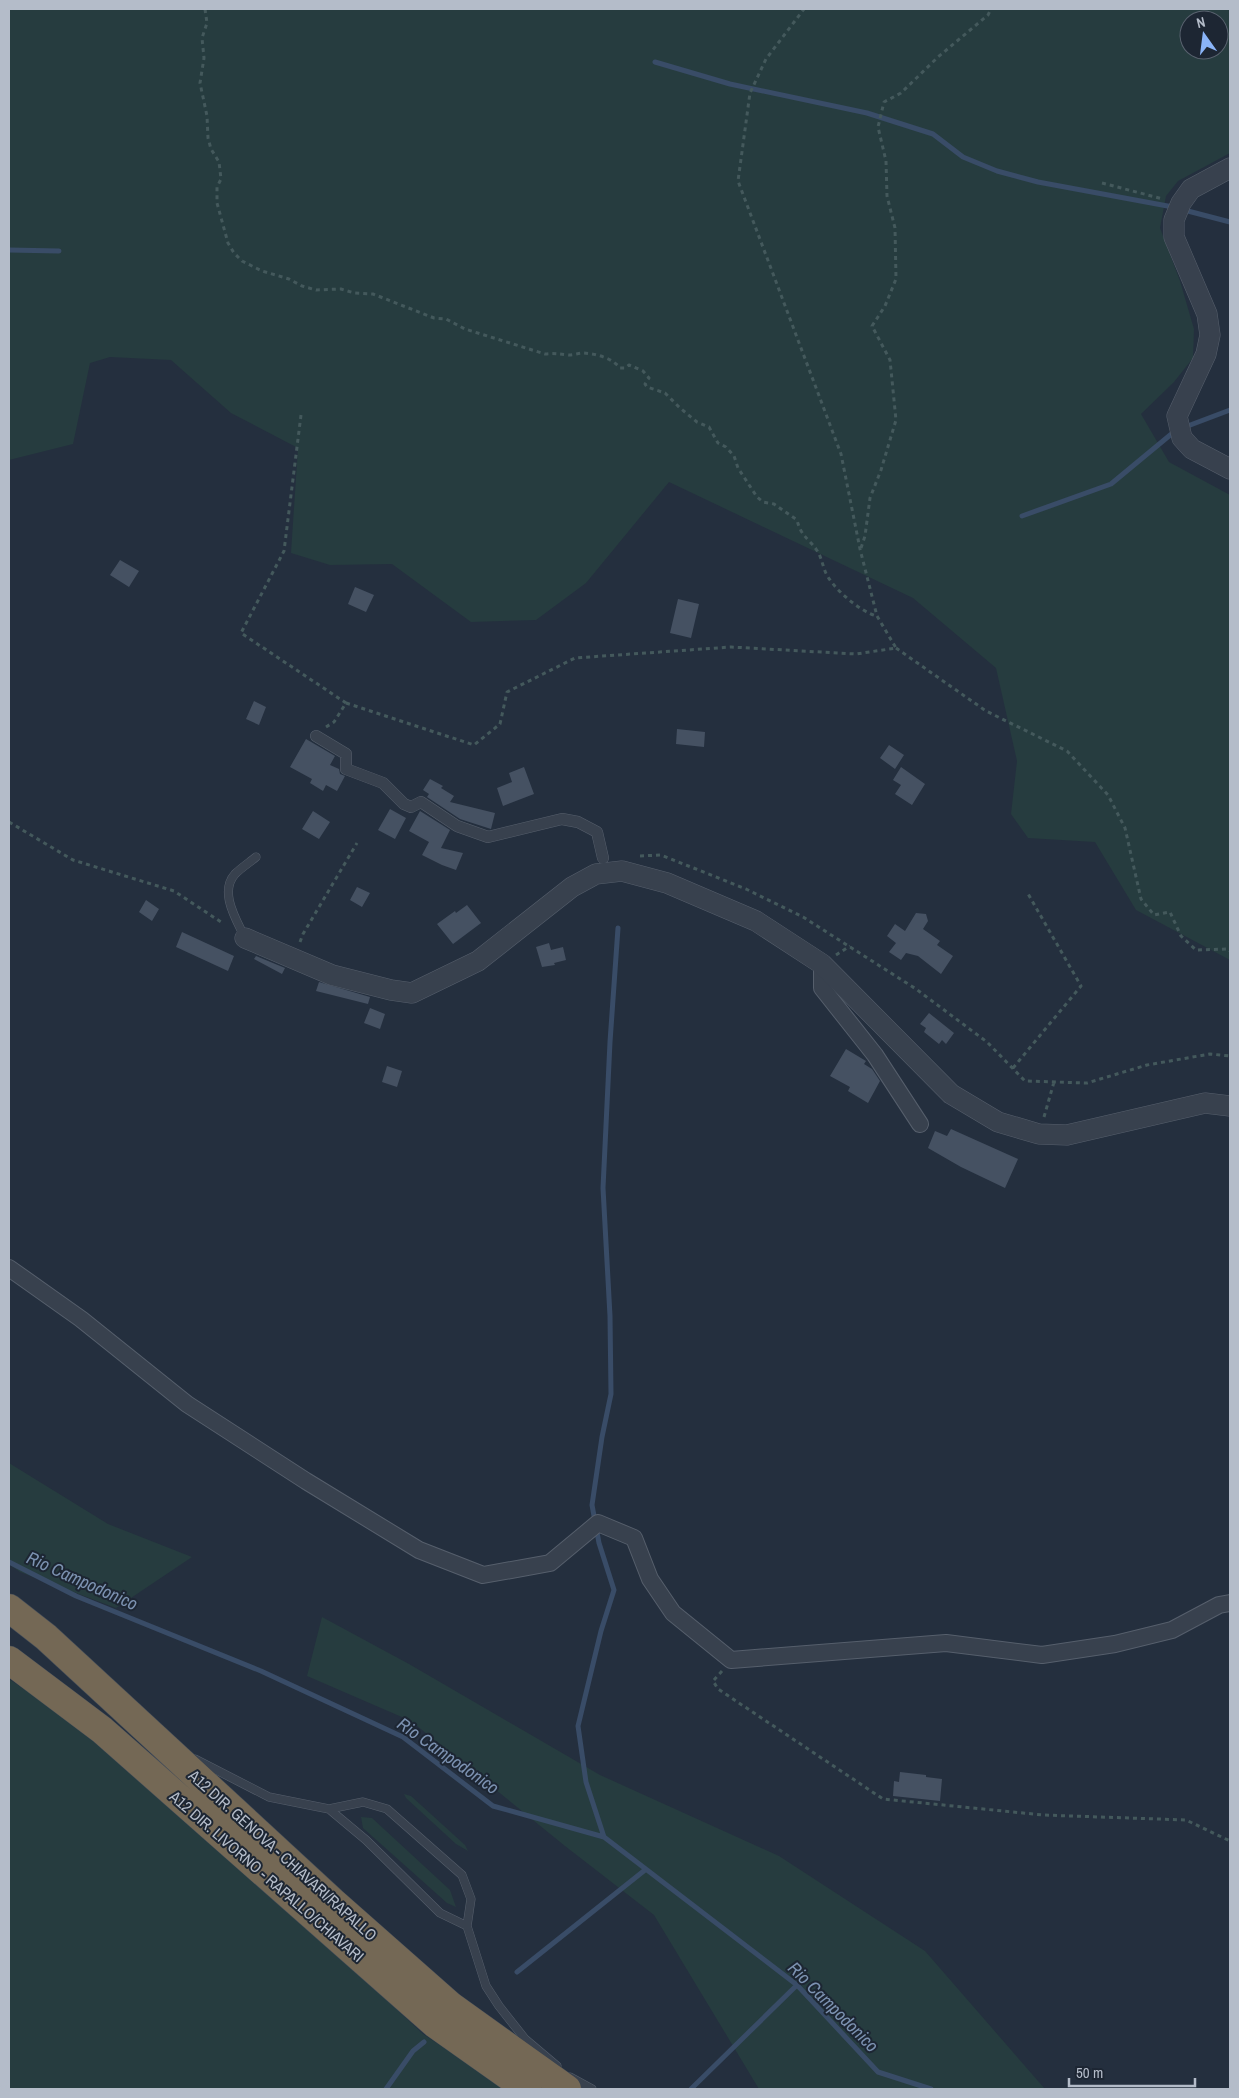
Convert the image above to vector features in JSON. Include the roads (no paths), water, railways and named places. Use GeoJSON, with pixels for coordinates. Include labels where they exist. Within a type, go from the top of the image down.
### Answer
{"type":"FeatureCollection","features":[{"type":"Feature","properties":{"kind":"highway","name":"A12 DIR. GENOVA - CHIAVARI/RAPALLO"},"geometry":{"type":"LineString","coordinates":[[9,1608],[46,1637],[332,1901],[451,2006],[567,2089]]}},
{"type":"Feature","properties":{"kind":"highway","name":"A12 DIR. LIVORNO - RAPALLO/CHIAVARI"},"geometry":{"type":"LineString","coordinates":[[9,1660],[102,1730],[435,2024],[527,2089]]}},
{"type":"Feature","properties":{"kind":"street"},"geometry":{"type":"LineString","coordinates":[[1230,168],[1191,189],[1181,203],[1174,220],[1174,237],[1207,314],[1210,336],[1206,354],[1177,416],[1182,438],[1192,448],[1230,470]]}},
{"type":"Feature","properties":{"kind":"street"},"geometry":{"type":"LineString","coordinates":[[316,736],[346,754],[346,769],[383,783],[404,804],[411,806],[421,802],[456,826],[488,837],[562,819],[578,822],[597,832],[603,858]]}},
{"type":"Feature","properties":{"kind":"street"},"geometry":{"type":"LineString","coordinates":[[245,938],[332,975],[391,990],[412,993],[478,961],[572,887],[596,874],[622,871],[667,883],[756,920],[822,964],[951,1094],[998,1122],[1039,1134],[1067,1135],[1205,1104],[1230,1106]]}},
{"type":"Feature","properties":{"kind":"street"},"geometry":{"type":"LineString","coordinates":[[822,964],[822,988],[876,1055],[920,1124]]}},
{"type":"Feature","properties":{"kind":"street"},"geometry":{"type":"LineString","coordinates":[[9,1268],[81,1319],[187,1404],[306,1481],[419,1550],[483,1575],[550,1563],[598,1523],[634,1538],[650,1579],[672,1613],[731,1660],[946,1643],[1042,1655],[1115,1644],[1172,1630],[1219,1605],[1230,1603]]}},
{"type":"Feature","properties":{"kind":"lane"},"geometry":{"type":"LineString","coordinates":[[245,938],[230,905],[230,883],[235,874],[256,857]]}},
{"type":"Feature","properties":{"kind":"lane"},"geometry":{"type":"LineString","coordinates":[[46,1637],[80,1657]]}},
{"type":"Feature","properties":{"kind":"lane"},"geometry":{"type":"LineString","coordinates":[[188,1753],[195,1759],[269,1797],[329,1809],[363,1802],[387,1809],[462,1875],[471,1899],[467,1926],[486,1986],[499,2006],[525,2039],[570,2077],[592,2089]]}},
{"type":"Feature","properties":{"kind":"lane"},"geometry":{"type":"LineString","coordinates":[[329,1809],[366,1840],[440,1912],[467,1926]]}},
{"type":"Feature","properties":{"kind":"waterway"},"geometry":{"type":"LineString","coordinates":[[655,62],[730,84],[867,113],[933,134],[963,157],[997,171],[1038,182],[1173,207]]}},
{"type":"Feature","properties":{"kind":"waterway"},"geometry":{"type":"LineString","coordinates":[[1184,210],[1230,222]]}},
{"type":"Feature","properties":{"kind":"waterway"},"geometry":{"type":"LineString","coordinates":[[9,250],[59,251]]}},
{"type":"Feature","properties":{"kind":"waterway"},"geometry":{"type":"LineString","coordinates":[[1185,427],[1230,410]]}},
{"type":"Feature","properties":{"kind":"waterway"},"geometry":{"type":"LineString","coordinates":[[1022,516],[1111,484],[1175,431]]}},
{"type":"Feature","properties":{"kind":"waterway"},"geometry":{"type":"LineString","coordinates":[[604,1837],[586,1782],[578,1726],[601,1631],[614,1590],[599,1543],[592,1505],[602,1437],[611,1394],[610,1316],[603,1188],[618,928]]}},
{"type":"Feature","properties":{"kind":"waterway","name":"Rio Campodonico"},"geometry":{"type":"LineString","coordinates":[[9,1562],[76,1596],[261,1671],[403,1737],[493,1806],[604,1837],[797,1985],[878,2072],[931,2089]]}},
{"type":"Feature","properties":{"kind":"waterway"},"geometry":{"type":"LineString","coordinates":[[517,1972],[645,1870]]}},
{"type":"Feature","properties":{"kind":"waterway"},"geometry":{"type":"LineString","coordinates":[[691,2089],[797,1985]]}},
{"type":"Feature","properties":{"kind":"waterway"},"geometry":{"type":"LineString","coordinates":[[386,2089],[413,2051],[424,2042]]}}]}
